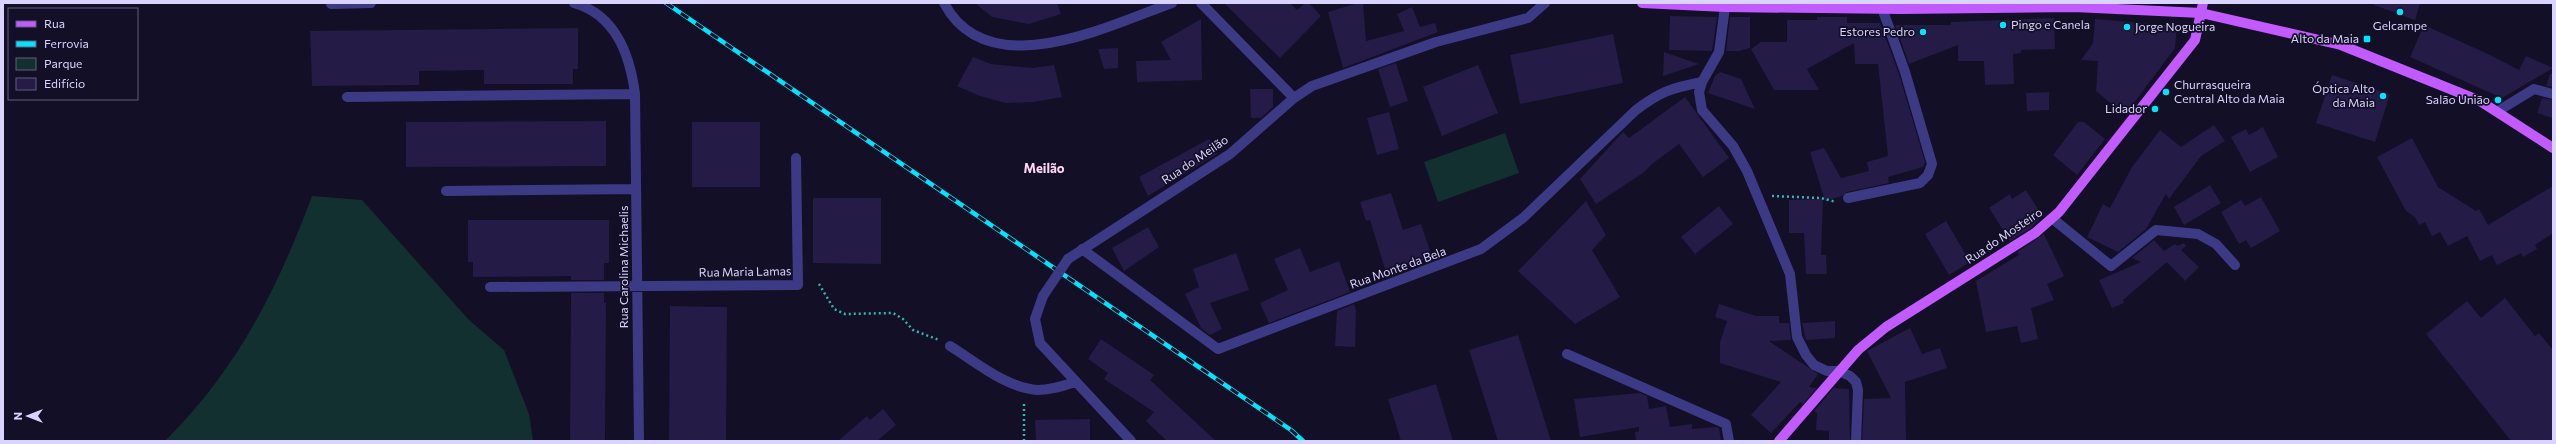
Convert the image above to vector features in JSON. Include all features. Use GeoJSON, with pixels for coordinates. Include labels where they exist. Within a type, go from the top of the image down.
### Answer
{"type":"FeatureCollection","features":[{"type":"Feature","properties":{"kind":"main road"},"geometry":{"type":"LineString","coordinates":[[1642,3],[1725,7],[1830,5],[1882,8],[2202,8],[2341,45],[2480,101],[2498,111],[2553,148]]}},
{"type":"Feature","properties":{"kind":"main road","name":"Rua do Mosteiro"},"geometry":{"type":"LineString","coordinates":[[1779,441],[1858,350],[1886,326],[2035,233],[2052,219],[2195,40],[2202,8]]}},
{"type":"Feature","properties":{"kind":"street"},"geometry":{"type":"LineString","coordinates":[[331,4],[371,3]]}},
{"type":"Feature","properties":{"kind":"street","name":"Rua Carolina Michaelis"},"geometry":{"type":"LineString","coordinates":[[574,3],[587,7],[609,22],[623,46],[632,67],[635,94],[639,441]]}},
{"type":"Feature","properties":{"kind":"street"},"geometry":{"type":"LineString","coordinates":[[944,3],[954,19],[971,34],[1000,45],[1032,46],[1062,41],[1172,3]]}},
{"type":"Feature","properties":{"kind":"street"},"geometry":{"type":"LineString","coordinates":[[1201,3],[1294,98]]}},
{"type":"Feature","properties":{"kind":"street","name":"Rua do Meilão"},"geometry":{"type":"LineString","coordinates":[[1131,441],[1074,382],[1040,343],[1035,319],[1043,296],[1068,259],[1230,154],[1294,98],[1312,86],[1436,42],[1528,18],[1545,3]]}},
{"type":"Feature","properties":{"kind":"street"},"geometry":{"type":"LineString","coordinates":[[1725,7],[1719,52],[1702,82],[1699,92],[1702,110],[1734,146],[1790,274],[1797,337],[1806,355],[1814,364],[1827,371],[1839,371],[1856,382],[1856,441]]}},
{"type":"Feature","properties":{"kind":"street"},"geometry":{"type":"LineString","coordinates":[[1848,198],[1920,183],[1928,175],[1932,164],[1905,72],[1882,8]]}},
{"type":"Feature","properties":{"kind":"street","name":"Rua Monte da Bela"},"geometry":{"type":"LineString","coordinates":[[1082,249],[1218,349],[1482,249],[1523,218],[1636,110],[1652,98],[1669,89],[1702,82]]}},
{"type":"Feature","properties":{"kind":"street"},"geometry":{"type":"LineString","coordinates":[[2498,111],[2534,89],[2553,94]]}},
{"type":"Feature","properties":{"kind":"street"},"geometry":{"type":"LineString","coordinates":[[347,97],[635,94]]}},
{"type":"Feature","properties":{"kind":"street","name":"Rua Maria Lamas"},"geometry":{"type":"LineString","coordinates":[[637,286],[798,285],[796,158]]}},
{"type":"Feature","properties":{"kind":"street"},"geometry":{"type":"LineString","coordinates":[[446,191],[636,189]]}},
{"type":"Feature","properties":{"kind":"street"},"geometry":{"type":"LineString","coordinates":[[2052,219],[2111,266],[2156,230],[2198,234],[2216,244],[2235,265]]}},
{"type":"Feature","properties":{"kind":"street"},"geometry":{"type":"LineString","coordinates":[[490,287],[637,286]]}},
{"type":"Feature","properties":{"kind":"street"},"geometry":{"type":"LineString","coordinates":[[950,346],[1000,378],[1024,387],[1038,390],[1054,388],[1074,382]]}},
{"type":"Feature","properties":{"kind":"street"},"geometry":{"type":"LineString","coordinates":[[1567,354],[1726,424],[1728,441]]}},
{"type":"Feature","properties":{"kind":"path"},"geometry":{"type":"LineString","coordinates":[[1757,198],[1778,195],[1821,198],[1835,202],[1848,198]]}},
{"type":"Feature","properties":{"kind":"path"},"geometry":{"type":"LineString","coordinates":[[819,284],[834,309],[845,314],[893,313],[904,319],[913,330],[950,346]]}},
{"type":"Feature","properties":{"kind":"path"},"geometry":{"type":"LineString","coordinates":[[1024,387],[1024,441]]}},
{"type":"Feature","properties":{"kind":"green space"},"geometry":{"type":"Polygon","coordinates":[[[1505,133],[1519,173],[1438,202],[1424,162],[1505,133]]]}},
{"type":"Feature","properties":{"kind":"green space"},"geometry":{"type":"Polygon","coordinates":[[[312,196],[362,200],[469,320],[504,350],[529,414],[533,441],[165,441],[191,414],[213,386],[234,357],[252,327],[284,264],[299,231],[312,196]]]}},
{"type":"Feature","properties":{"kind":"building"},"geometry":{"type":"Polygon","coordinates":[[[975,3],[1057,3],[1061,14],[1029,24],[992,17],[975,3]]]}},
{"type":"Feature","properties":{"kind":"building"},"geometry":{"type":"Polygon","coordinates":[[[1224,3],[1290,3],[1297,10],[1305,3],[1309,3],[1321,16],[1280,58],[1224,3]]]}},
{"type":"Feature","properties":{"kind":"building"},"geometry":{"type":"Polygon","coordinates":[[[1358,3],[1363,3],[1366,41],[1404,31],[1397,14],[1412,7],[1420,27],[1435,23],[1438,32],[1343,68],[1328,12],[1358,3]]]}},
{"type":"Feature","properties":{"kind":"building"},"geometry":{"type":"Polygon","coordinates":[[[2374,3],[2420,3],[2415,20],[2374,5],[2374,3]]]}},
{"type":"Feature","properties":{"kind":"building"},"geometry":{"type":"Polygon","coordinates":[[[1670,16],[1717,17],[1712,51],[1669,50],[1670,16]]]}},
{"type":"Feature","properties":{"kind":"building"},"geometry":{"type":"Polygon","coordinates":[[[1730,17],[1750,17],[1750,48],[1739,51],[1726,51],[1730,17]]]}},
{"type":"Feature","properties":{"kind":"building"},"geometry":{"type":"Polygon","coordinates":[[[1817,17],[1847,17],[1847,23],[1880,23],[1899,74],[1925,162],[1923,167],[1888,177],[1889,183],[1847,192],[1842,196],[1825,201],[1810,152],[1824,148],[1841,178],[1869,171],[1867,162],[1888,156],[1878,64],[1855,64],[1854,43],[1807,69],[1819,90],[1774,90],[1751,49],[1761,42],[1787,42],[1787,20],[1817,20],[1817,17]]]}},
{"type":"Feature","properties":{"kind":"building"},"geometry":{"type":"Polygon","coordinates":[[[2054,18],[2055,49],[2021,50],[2021,53],[2013,54],[2014,84],[1985,85],[1984,61],[1958,61],[1958,45],[1909,64],[1895,25],[1951,25],[1951,22],[2054,18]]]}},
{"type":"Feature","properties":{"kind":"building"},"geometry":{"type":"Polygon","coordinates":[[[1201,19],[1202,80],[1137,82],[1136,61],[1171,60],[1161,42],[1201,19]]]}},
{"type":"Feature","properties":{"kind":"building"},"geometry":{"type":"Polygon","coordinates":[[[2095,19],[2177,26],[2175,48],[2125,115],[2096,91],[2098,61],[2081,60],[2093,43],[2095,19]]]}},
{"type":"Feature","properties":{"kind":"building"},"geometry":{"type":"Polygon","coordinates":[[[2424,25],[2519,70],[2526,56],[2553,68],[2502,98],[2410,57],[2424,25]]]}},
{"type":"Feature","properties":{"kind":"building"},"geometry":{"type":"Polygon","coordinates":[[[578,28],[578,69],[573,69],[573,84],[484,84],[484,70],[419,71],[419,85],[312,86],[310,31],[578,28]]]}},
{"type":"Feature","properties":{"kind":"building"},"geometry":{"type":"Polygon","coordinates":[[[1613,34],[1623,83],[1520,104],[1510,55],[1613,34]]]}},
{"type":"Feature","properties":{"kind":"building"},"geometry":{"type":"Polygon","coordinates":[[[1118,48],[1118,68],[1104,69],[1098,49],[1118,48]]]}},
{"type":"Feature","properties":{"kind":"building"},"geometry":{"type":"Polygon","coordinates":[[[1664,52],[1699,64],[1663,76],[1664,52]]]}},
{"type":"Feature","properties":{"kind":"building"},"geometry":{"type":"Polygon","coordinates":[[[973,57],[991,64],[1011,66],[1033,68],[1054,65],[1062,97],[1034,102],[1006,103],[980,96],[957,86],[973,57]]]}},
{"type":"Feature","properties":{"kind":"building"},"geometry":{"type":"Polygon","coordinates":[[[1396,63],[1408,101],[1390,107],[1378,69],[1396,63]]]}},
{"type":"Feature","properties":{"kind":"building"},"geometry":{"type":"Polygon","coordinates":[[[1478,65],[1498,113],[1442,136],[1423,87],[1478,65]]]}},
{"type":"Feature","properties":{"kind":"building"},"geometry":{"type":"Polygon","coordinates":[[[1720,72],[1741,79],[1755,109],[1708,93],[1715,76],[1720,72]]]}},
{"type":"Feature","properties":{"kind":"building"},"geometry":{"type":"Polygon","coordinates":[[[2550,74],[2553,74],[2553,87],[2546,86],[2550,74]]]}},
{"type":"Feature","properties":{"kind":"building"},"geometry":{"type":"Polygon","coordinates":[[[2332,75],[2390,94],[2375,142],[2316,123],[2332,75]]]}},
{"type":"Feature","properties":{"kind":"building"},"geometry":{"type":"Polygon","coordinates":[[[1250,89],[1273,89],[1273,107],[1261,118],[1251,118],[1250,89]]]}},
{"type":"Feature","properties":{"kind":"building"},"geometry":{"type":"Polygon","coordinates":[[[2049,92],[2049,110],[2027,111],[2026,93],[2049,92]]]}},
{"type":"Feature","properties":{"kind":"building"},"geometry":{"type":"Polygon","coordinates":[[[1685,97],[1729,158],[1703,177],[1679,144],[1652,164],[1643,173],[1596,204],[1580,179],[1623,132],[1629,138],[1685,97]]]}},
{"type":"Feature","properties":{"kind":"building"},"geometry":{"type":"Polygon","coordinates":[[[2542,98],[2553,100],[2553,118],[2537,113],[2542,98]]]}},
{"type":"Feature","properties":{"kind":"building"},"geometry":{"type":"Polygon","coordinates":[[[1389,112],[1399,149],[1377,155],[1367,118],[1389,112]]]}},
{"type":"Feature","properties":{"kind":"building"},"geometry":{"type":"Polygon","coordinates":[[[606,121],[606,166],[406,167],[406,122],[606,121]]]}},
{"type":"Feature","properties":{"kind":"building"},"geometry":{"type":"Polygon","coordinates":[[[692,122],[760,122],[760,187],[692,187],[692,122]]]}},
{"type":"Feature","properties":{"kind":"building"},"geometry":{"type":"Polygon","coordinates":[[[2078,122],[2084,122],[2105,139],[2077,175],[2053,155],[2078,122]]]}},
{"type":"Feature","properties":{"kind":"building"},"geometry":{"type":"Polygon","coordinates":[[[2214,125],[2225,141],[2201,156],[2169,199],[2166,194],[2146,229],[2118,252],[2087,237],[2103,204],[2110,208],[2132,167],[2160,130],[2181,147],[2214,125]]]}},
{"type":"Feature","properties":{"kind":"building"},"geometry":{"type":"Polygon","coordinates":[[[2263,127],[2278,157],[2250,172],[2231,137],[2246,129],[2249,135],[2263,127]]]}},
{"type":"Feature","properties":{"kind":"building"},"geometry":{"type":"Polygon","coordinates":[[[2412,138],[2438,187],[2476,211],[2479,209],[2488,225],[2553,186],[2553,233],[2535,245],[2537,249],[2523,257],[2521,253],[2497,265],[2492,255],[2480,261],[2467,236],[2448,246],[2440,232],[2432,236],[2425,222],[2419,225],[2415,217],[2406,211],[2377,157],[2412,138]]]}},
{"type":"Feature","properties":{"kind":"building"},"geometry":{"type":"Polygon","coordinates":[[[1209,139],[1217,154],[1148,196],[1139,177],[1209,139]]]}},
{"type":"Feature","properties":{"kind":"building"},"geometry":{"type":"Polygon","coordinates":[[[2210,185],[2221,203],[2184,225],[2174,207],[2210,185]]]}},
{"type":"Feature","properties":{"kind":"building"},"geometry":{"type":"Polygon","coordinates":[[[2026,190],[2042,216],[2031,228],[2010,241],[1989,208],[2010,194],[2012,199],[2026,190]]]}},
{"type":"Feature","properties":{"kind":"building"},"geometry":{"type":"Polygon","coordinates":[[[1391,193],[1403,230],[1421,224],[1432,257],[1386,272],[1370,220],[1366,221],[1360,202],[1391,193]]]}},
{"type":"Feature","properties":{"kind":"building"},"geometry":{"type":"Polygon","coordinates":[[[2261,197],[2280,231],[2251,248],[2246,240],[2239,244],[2221,212],[2241,200],[2245,206],[2261,197]]]}},
{"type":"Feature","properties":{"kind":"building"},"geometry":{"type":"Polygon","coordinates":[[[813,198],[881,198],[881,264],[813,263],[813,198]]]}},
{"type":"Feature","properties":{"kind":"building"},"geometry":{"type":"Polygon","coordinates":[[[1823,199],[1821,255],[1826,255],[1827,274],[1806,274],[1804,233],[1789,233],[1789,200],[1823,199]]]}},
{"type":"Feature","properties":{"kind":"building"},"geometry":{"type":"Polygon","coordinates":[[[1586,201],[1606,235],[1592,250],[1620,297],[1575,324],[1518,271],[1586,201]]]}},
{"type":"Feature","properties":{"kind":"building"},"geometry":{"type":"Polygon","coordinates":[[[1719,206],[1733,224],[1695,254],[1681,237],[1719,206]]]}},
{"type":"Feature","properties":{"kind":"building"},"geometry":{"type":"Polygon","coordinates":[[[468,220],[609,220],[609,263],[604,263],[604,280],[571,280],[571,276],[473,277],[473,262],[468,262],[468,220]]]}},
{"type":"Feature","properties":{"kind":"building"},"geometry":{"type":"Polygon","coordinates":[[[1946,221],[1970,262],[1949,275],[1925,234],[1946,221]]]}},
{"type":"Feature","properties":{"kind":"building"},"geometry":{"type":"Polygon","coordinates":[[[1148,227],[1159,247],[1124,271],[1112,248],[1148,227]]]}},
{"type":"Feature","properties":{"kind":"building"},"geometry":{"type":"Polygon","coordinates":[[[2044,234],[2064,276],[2047,284],[2054,300],[2031,308],[2038,339],[2021,343],[2017,326],[1986,332],[1976,281],[2019,255],[2017,252],[2044,234]]]}},
{"type":"Feature","properties":{"kind":"building"},"geometry":{"type":"Polygon","coordinates":[[[2154,240],[2164,251],[2175,244],[2177,246],[2184,243],[2186,246],[2181,250],[2199,267],[2185,281],[2167,262],[2123,300],[2124,303],[2112,308],[2099,280],[2141,262],[2132,258],[2154,240]]]}},
{"type":"Feature","properties":{"kind":"building"},"geometry":{"type":"Polygon","coordinates":[[[1300,248],[1310,272],[1339,261],[1350,292],[1269,323],[1260,303],[1288,290],[1274,259],[1300,248]]]}},
{"type":"Feature","properties":{"kind":"building"},"geometry":{"type":"Polygon","coordinates":[[[1236,253],[1249,290],[1210,303],[1222,329],[1210,335],[1201,328],[1185,294],[1199,287],[1193,269],[1236,253]]]}},
{"type":"Feature","properties":{"kind":"building"},"geometry":{"type":"Polygon","coordinates":[[[571,293],[604,293],[604,303],[606,303],[605,441],[570,441],[571,293]]]}},
{"type":"Feature","properties":{"kind":"building"},"geometry":{"type":"Polygon","coordinates":[[[2505,298],[2535,336],[2539,333],[2553,350],[2553,441],[2511,441],[2426,334],[2467,301],[2481,318],[2505,298]]]}},
{"type":"Feature","properties":{"kind":"building"},"geometry":{"type":"Polygon","coordinates":[[[1354,304],[1356,310],[1355,347],[1335,346],[1337,311],[1354,304]]]}},
{"type":"Feature","properties":{"kind":"building"},"geometry":{"type":"Polygon","coordinates":[[[1719,304],[1756,316],[1779,316],[1779,323],[1789,323],[1791,340],[1769,341],[1818,374],[1809,387],[1817,388],[1803,404],[1800,402],[1771,433],[1751,415],[1781,382],[1720,363],[1720,342],[1727,321],[1715,317],[1719,304]]]}},
{"type":"Feature","properties":{"kind":"building"},"geometry":{"type":"Polygon","coordinates":[[[670,306],[727,307],[726,441],[669,441],[670,306]]]}},
{"type":"Feature","properties":{"kind":"building"},"geometry":{"type":"Polygon","coordinates":[[[1835,321],[1835,338],[1806,340],[1802,323],[1835,321]]]}},
{"type":"Feature","properties":{"kind":"building"},"geometry":{"type":"Polygon","coordinates":[[[1910,328],[1922,354],[1940,348],[1947,368],[1905,382],[1906,440],[1862,441],[1864,399],[1891,398],[1867,351],[1910,328]]]}},
{"type":"Feature","properties":{"kind":"building"},"geometry":{"type":"Polygon","coordinates":[[[1518,335],[1551,441],[1498,441],[1469,350],[1518,335]]]}},
{"type":"Feature","properties":{"kind":"building"},"geometry":{"type":"Polygon","coordinates":[[[1101,339],[1154,375],[1150,380],[1216,441],[1167,441],[1146,421],[1154,412],[1104,379],[1108,373],[1088,359],[1101,339]]]}},
{"type":"Feature","properties":{"kind":"building"},"geometry":{"type":"Polygon","coordinates":[[[1436,384],[1453,441],[1401,441],[1388,399],[1436,384]]]}},
{"type":"Feature","properties":{"kind":"building"},"geometry":{"type":"Polygon","coordinates":[[[1834,388],[1849,389],[1850,441],[1829,441],[1829,431],[1816,430],[1817,413],[1814,411],[1834,388]]]}},
{"type":"Feature","properties":{"kind":"building"},"geometry":{"type":"Polygon","coordinates":[[[1640,393],[1647,396],[1649,409],[1666,406],[1670,427],[1692,424],[1692,429],[1716,427],[1719,428],[1721,441],[1636,441],[1635,432],[1639,431],[1639,427],[1580,437],[1574,399],[1640,393]]]}},
{"type":"Feature","properties":{"kind":"building"},"geometry":{"type":"Polygon","coordinates":[[[883,409],[896,425],[877,441],[838,441],[867,416],[870,420],[883,409]]]}},
{"type":"Feature","properties":{"kind":"building"},"geometry":{"type":"Polygon","coordinates":[[[1090,419],[1090,441],[1036,441],[1035,420],[1090,419]]]}},
{"type":"Feature","properties":{"kind":"railway"},"geometry":{"type":"LineString","coordinates":[[666,3],[1291,430],[1303,441]]}},
{"type":"Feature","properties":{"kind":"place","name":"Gelcampe"},"geometry":{"type":"Point","coordinates":[2400,12]}},
{"type":"Feature","properties":{"kind":"place","name":"Pingo e Canela"},"geometry":{"type":"Point","coordinates":[2003,25]}},
{"type":"Feature","properties":{"kind":"place","name":"Jorge Nogueira"},"geometry":{"type":"Point","coordinates":[2127,27]}},
{"type":"Feature","properties":{"kind":"place","name":"Estores Pedro"},"geometry":{"type":"Point","coordinates":[1923,32]}},
{"type":"Feature","properties":{"kind":"place","name":"Alto da Maia"},"geometry":{"type":"Point","coordinates":[2367,39]}},
{"type":"Feature","properties":{"kind":"place","name":"Churrasqueira Central Alto da Maia"},"geometry":{"type":"Point","coordinates":[2166,92]}},
{"type":"Feature","properties":{"kind":"place","name":"Óptica Alto da Maia"},"geometry":{"type":"Point","coordinates":[2383,96]}},
{"type":"Feature","properties":{"kind":"place","name":"Salão União"},"geometry":{"type":"Point","coordinates":[2498,100]}},
{"type":"Feature","properties":{"kind":"place","name":"Lidador"},"geometry":{"type":"Point","coordinates":[2155,109]}},
{"type":"Feature","properties":{"kind":"district","name":"Meilão"},"geometry":{"type":"Point","coordinates":[1044,168]}}]}
